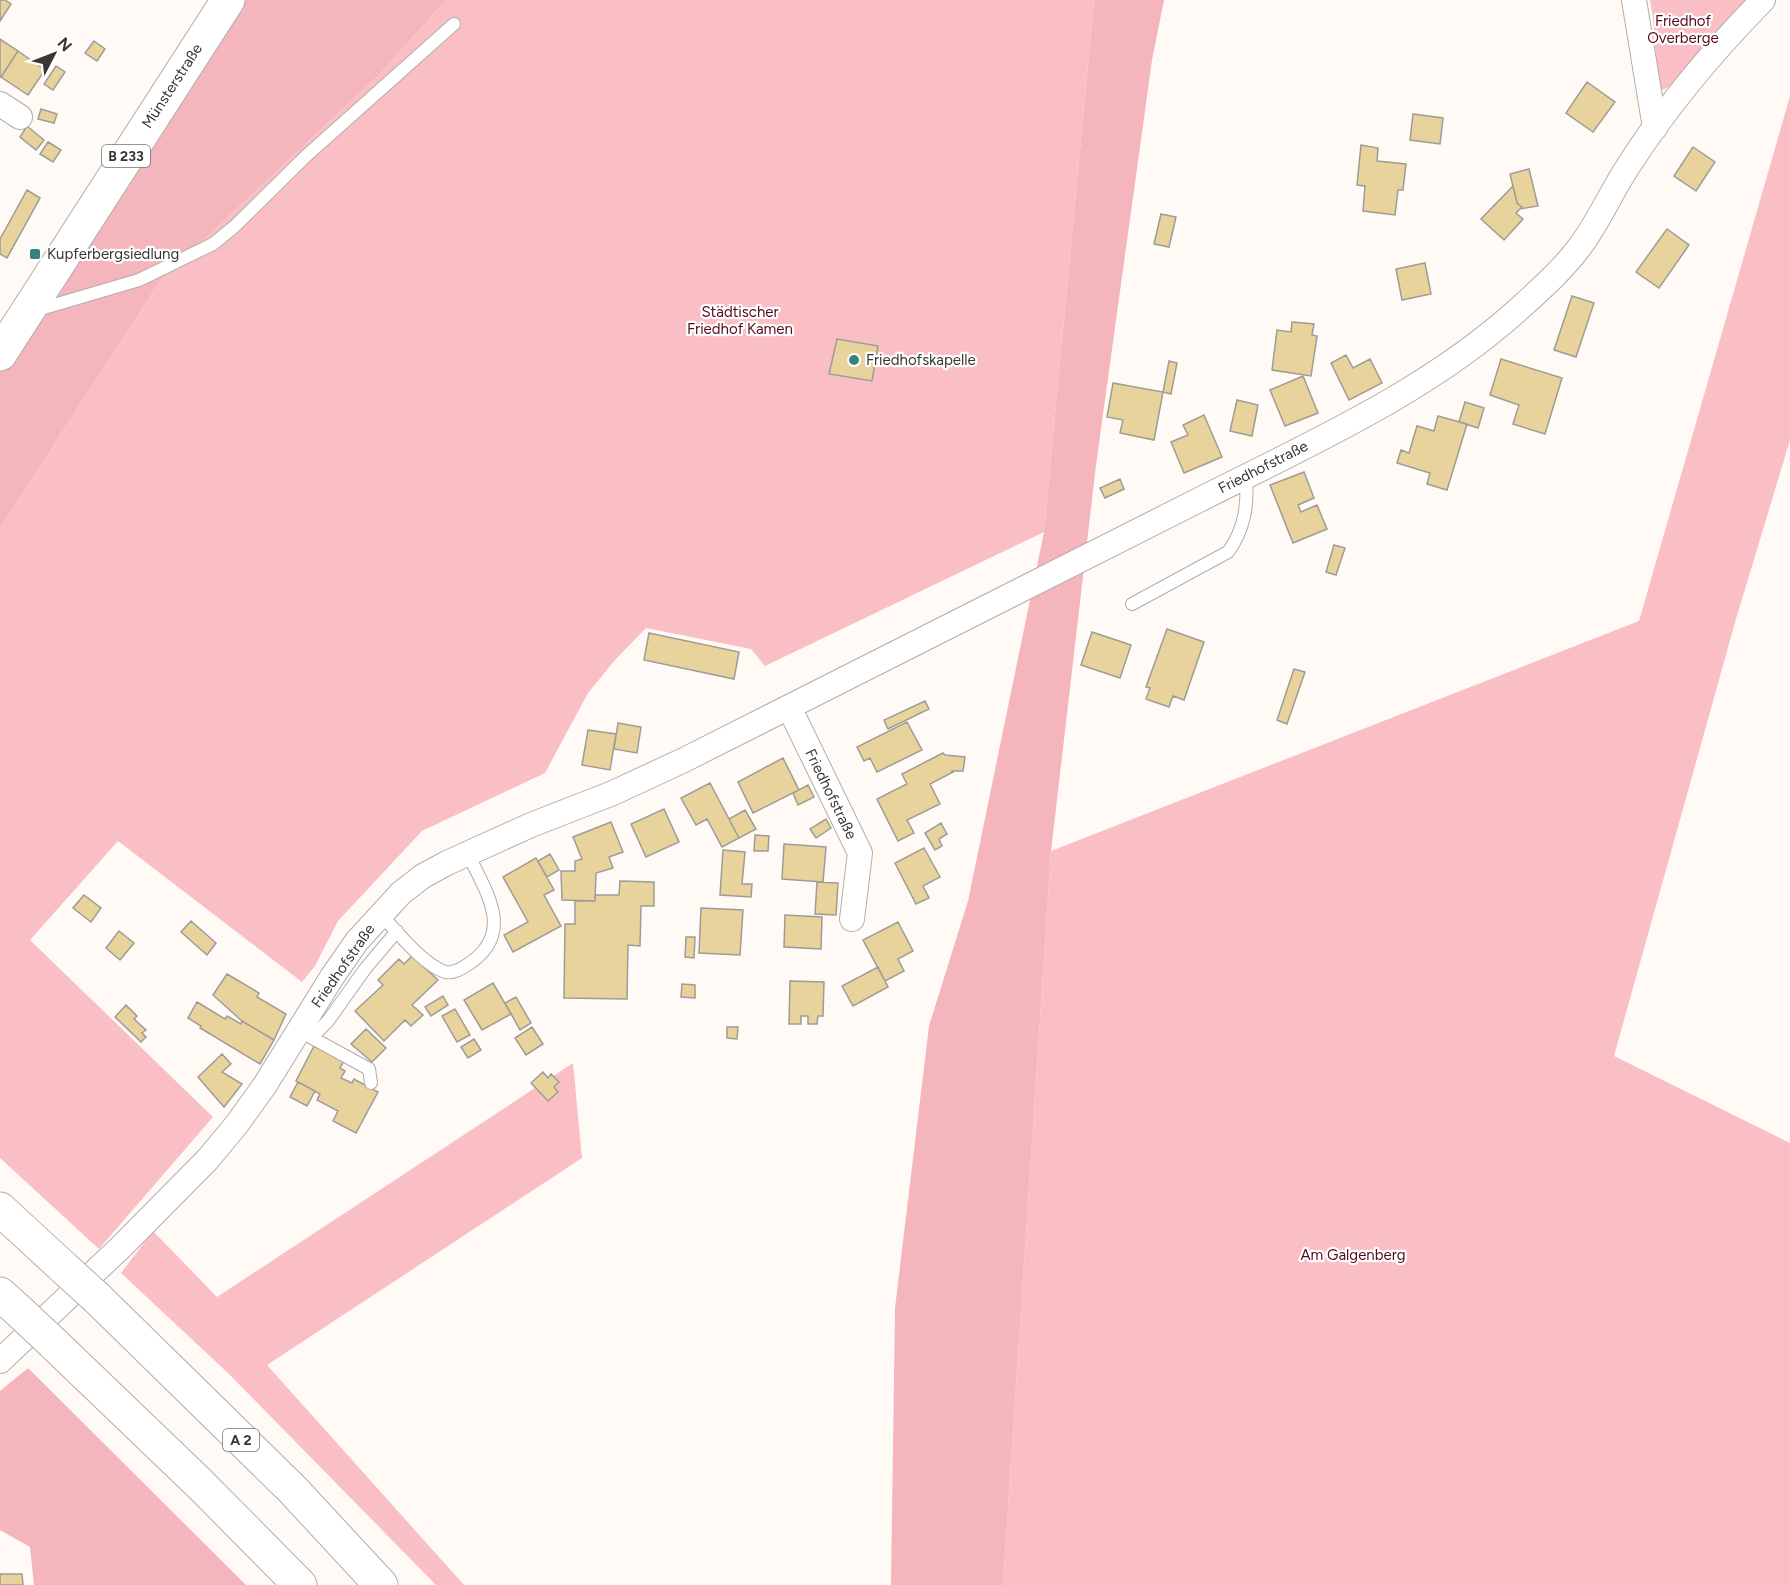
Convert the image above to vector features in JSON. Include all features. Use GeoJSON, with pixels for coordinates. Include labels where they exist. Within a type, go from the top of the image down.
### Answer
{"type":"FeatureCollection","features":[{"type":"Feature","properties":{"kind":"main road","name":"Münsterstraße"},"geometry":{"type":"LineString","coordinates":[[0,354],[228,0]]}},
{"type":"Feature","properties":{"kind":"main road","name":"A 2"},"geometry":{"type":"LineString","coordinates":[[0,1209],[97,1298],[293,1490],[381,1585]]}},
{"type":"Feature","properties":{"kind":"main road"},"geometry":{"type":"LineString","coordinates":[[10,1303],[200,1484],[300,1585]]}},
{"type":"Feature","properties":{"kind":"street"},"geometry":{"type":"LineString","coordinates":[[1634,0],[1655,128]]}},
{"type":"Feature","properties":{"kind":"street","name":"Friedhofstraße"},"geometry":{"type":"LineString","coordinates":[[0,1361],[121,1247],[208,1159],[305,1034],[332,977],[357,941],[401,893],[423,876],[531,825],[613,793],[789,707],[1246,476],[1378,407],[1433,375],[1475,346],[1520,308],[1579,249],[1626,169],[1655,128],[1702,69],[1763,0]]}},
{"type":"Feature","properties":{"kind":"street"},"geometry":{"type":"LineString","coordinates":[[0,104],[20,117]]}},
{"type":"Feature","properties":{"kind":"street","name":"Friedhofstraße"},"geometry":{"type":"LineString","coordinates":[[789,707],[860,854],[852,919]]}},
{"type":"Feature","properties":{"kind":"lane"},"geometry":{"type":"LineString","coordinates":[[26,314],[139,279],[213,244],[235,226],[306,156],[454,24]]}},
{"type":"Feature","properties":{"kind":"lane"},"geometry":{"type":"LineString","coordinates":[[1132,604],[1228,552],[1238,538],[1248,502],[1246,476]]}},
{"type":"Feature","properties":{"kind":"lane"},"geometry":{"type":"LineString","coordinates":[[380,914],[423,958],[442,971],[451,973],[465,967],[488,947],[495,922],[487,894],[468,854]]}},
{"type":"Feature","properties":{"kind":"lane"},"geometry":{"type":"LineString","coordinates":[[305,1034],[328,1022],[365,969],[397,931]]}},
{"type":"Feature","properties":{"kind":"lane"},"geometry":{"type":"LineString","coordinates":[[305,1034],[369,1069],[371,1083]]}},
{"type":"Feature","properties":{"kind":"green space","name":"Städtischer Friedhof Kamen"},"geometry":{"type":"Polygon","coordinates":[[[446,0],[1094,0],[1044,532],[765,666],[751,649],[646,628],[615,660],[588,693],[545,773],[422,831],[338,921],[315,966],[302,982],[118,841],[30,940],[213,1117],[99,1249],[0,1158],[0,528],[160,281],[380,74],[446,0]]]}},
{"type":"Feature","properties":{"kind":"green space","name":"Friedhof Overberge"},"geometry":{"type":"Polygon","coordinates":[[[1650,0],[1750,0],[1673,85],[1658,92],[1650,0]]]}},
{"type":"Feature","properties":{"kind":"green space","name":"Am Galgenberg"},"geometry":{"type":"Polygon","coordinates":[[[1790,96],[1790,440],[1736,619],[1614,1056],[1790,1143],[1790,1585],[1003,1585],[1051,851],[1639,621],[1790,96]]]}},
{"type":"Feature","properties":{"kind":"green space"},"geometry":{"type":"Polygon","coordinates":[[[573,1063],[582,1158],[267,1365],[464,1585],[436,1585],[229,1374],[121,1273],[153,1231],[217,1297],[573,1063]]]}},
{"type":"Feature","properties":{"kind":"shaded area"},"geometry":{"type":"Polygon","coordinates":[[[232,0],[446,0],[380,74],[160,281],[0,528],[0,362],[232,0]]]}},
{"type":"Feature","properties":{"kind":"shaded area"},"geometry":{"type":"Polygon","coordinates":[[[1094,0],[1164,0],[1152,60],[1096,465],[1051,851],[1003,1585],[891,1585],[895,1308],[929,1026],[968,901],[1044,532],[1094,0]]]}},
{"type":"Feature","properties":{"kind":"shaded area"},"geometry":{"type":"Polygon","coordinates":[[[28,1368],[246,1585],[34,1585],[30,1547],[0,1530],[0,1391],[28,1368]]]}},
{"type":"Feature","properties":{"kind":"building"},"geometry":{"type":"Polygon","coordinates":[[[0,0],[11,4],[0,21],[0,0]]]}},
{"type":"Feature","properties":{"kind":"building"},"geometry":{"type":"Polygon","coordinates":[[[0,39],[18,51],[1,77],[0,77],[0,39]]]}},
{"type":"Feature","properties":{"kind":"building"},"geometry":{"type":"Polygon","coordinates":[[[94,41],[105,49],[97,61],[85,53],[94,41]]]}},
{"type":"Feature","properties":{"kind":"building"},"geometry":{"type":"Polygon","coordinates":[[[18,51],[45,70],[28,95],[1,77],[18,51]]]}},
{"type":"Feature","properties":{"kind":"building"},"geometry":{"type":"Polygon","coordinates":[[[56,66],[65,72],[53,90],[44,84],[56,66]]]}},
{"type":"Feature","properties":{"kind":"building"},"geometry":{"type":"Polygon","coordinates":[[[1587,82],[1615,102],[1593,132],[1566,113],[1587,82]]]}},
{"type":"Feature","properties":{"kind":"building"},"geometry":{"type":"Polygon","coordinates":[[[41,109],[57,114],[54,123],[38,119],[41,109]]]}},
{"type":"Feature","properties":{"kind":"building"},"geometry":{"type":"Polygon","coordinates":[[[1413,114],[1443,118],[1440,144],[1410,140],[1413,114]]]}},
{"type":"Feature","properties":{"kind":"building"},"geometry":{"type":"Polygon","coordinates":[[[27,126],[44,140],[36,150],[20,137],[27,126]]]}},
{"type":"Feature","properties":{"kind":"building"},"geometry":{"type":"Polygon","coordinates":[[[48,142],[61,150],[53,162],[40,154],[48,142]]]}},
{"type":"Feature","properties":{"kind":"building"},"geometry":{"type":"Polygon","coordinates":[[[1361,145],[1378,148],[1377,161],[1406,164],[1403,190],[1398,190],[1395,215],[1363,211],[1365,186],[1357,185],[1361,145]]]}},
{"type":"Feature","properties":{"kind":"building"},"geometry":{"type":"Polygon","coordinates":[[[1693,147],[1715,162],[1696,191],[1674,176],[1693,147]]]}},
{"type":"Feature","properties":{"kind":"building"},"geometry":{"type":"Polygon","coordinates":[[[1529,169],[1538,206],[1520,209],[1522,207],[1517,203],[1510,174],[1529,169]]]}},
{"type":"Feature","properties":{"kind":"building"},"geometry":{"type":"Polygon","coordinates":[[[1513,186],[1517,203],[1522,207],[1516,213],[1523,219],[1504,240],[1481,219],[1513,186]]]}},
{"type":"Feature","properties":{"kind":"building"},"geometry":{"type":"Polygon","coordinates":[[[27,190],[40,198],[7,258],[0,254],[0,239],[27,190]]]}},
{"type":"Feature","properties":{"kind":"building"},"geometry":{"type":"Polygon","coordinates":[[[1161,214],[1176,217],[1169,247],[1154,244],[1161,214]]]}},
{"type":"Feature","properties":{"kind":"building"},"geometry":{"type":"Polygon","coordinates":[[[1667,229],[1689,245],[1659,288],[1636,272],[1667,229]]]}},
{"type":"Feature","properties":{"kind":"building"},"geometry":{"type":"Polygon","coordinates":[[[1425,263],[1431,294],[1402,300],[1396,269],[1425,263]]]}},
{"type":"Feature","properties":{"kind":"building"},"geometry":{"type":"Polygon","coordinates":[[[1572,296],[1594,303],[1576,357],[1554,350],[1572,296]]]}},
{"type":"Feature","properties":{"kind":"building"},"geometry":{"type":"Polygon","coordinates":[[[1292,322],[1314,324],[1312,335],[1317,336],[1311,376],[1272,370],[1277,330],[1291,332],[1292,322]]]}},
{"type":"Feature","properties":{"kind":"building","name":"Friedhofskapelle"},"geometry":{"type":"Polygon","coordinates":[[[837,339],[878,346],[872,381],[829,374],[837,339]]]}},
{"type":"Feature","properties":{"kind":"building"},"geometry":{"type":"Polygon","coordinates":[[[1346,355],[1353,368],[1370,359],[1382,383],[1349,400],[1331,363],[1346,355]]]}},
{"type":"Feature","properties":{"kind":"building"},"geometry":{"type":"Polygon","coordinates":[[[1501,359],[1562,378],[1545,434],[1513,424],[1519,405],[1490,395],[1501,359]]]}},
{"type":"Feature","properties":{"kind":"building"},"geometry":{"type":"Polygon","coordinates":[[[1169,361],[1177,363],[1171,394],[1163,392],[1169,361]]]}},
{"type":"Feature","properties":{"kind":"building"},"geometry":{"type":"Polygon","coordinates":[[[1303,376],[1318,413],[1285,426],[1270,390],[1303,376]]]}},
{"type":"Feature","properties":{"kind":"building"},"geometry":{"type":"Polygon","coordinates":[[[1113,383],[1163,392],[1154,440],[1120,433],[1123,420],[1107,417],[1113,383]]]}},
{"type":"Feature","properties":{"kind":"building"},"geometry":{"type":"Polygon","coordinates":[[[1237,400],[1258,405],[1252,436],[1230,431],[1237,400]]]}},
{"type":"Feature","properties":{"kind":"building"},"geometry":{"type":"Polygon","coordinates":[[[1465,402],[1484,408],[1478,428],[1459,422],[1465,402]]]}},
{"type":"Feature","properties":{"kind":"building"},"geometry":{"type":"Polygon","coordinates":[[[1204,415],[1222,457],[1184,473],[1171,442],[1188,435],[1183,425],[1204,415]]]}},
{"type":"Feature","properties":{"kind":"building"},"geometry":{"type":"Polygon","coordinates":[[[1438,416],[1467,424],[1447,490],[1427,484],[1430,473],[1397,463],[1401,450],[1409,453],[1417,426],[1434,431],[1438,416]]]}},
{"type":"Feature","properties":{"kind":"building"},"geometry":{"type":"Polygon","coordinates":[[[1304,472],[1314,498],[1298,505],[1301,512],[1317,505],[1327,529],[1293,543],[1270,485],[1304,472]]]}},
{"type":"Feature","properties":{"kind":"building"},"geometry":{"type":"Polygon","coordinates":[[[1120,479],[1124,489],[1105,498],[1100,488],[1120,479]]]}},
{"type":"Feature","properties":{"kind":"building"},"geometry":{"type":"Polygon","coordinates":[[[1334,545],[1345,548],[1336,575],[1326,572],[1334,545]]]}},
{"type":"Feature","properties":{"kind":"building"},"geometry":{"type":"Polygon","coordinates":[[[1167,629],[1204,642],[1184,700],[1173,696],[1169,707],[1146,699],[1150,688],[1146,687],[1167,629]]]}},
{"type":"Feature","properties":{"kind":"building"},"geometry":{"type":"Polygon","coordinates":[[[1092,632],[1131,645],[1120,678],[1081,665],[1092,632]]]}},
{"type":"Feature","properties":{"kind":"building"},"geometry":{"type":"Polygon","coordinates":[[[649,633],[739,652],[734,679],[644,660],[649,633]]]}},
{"type":"Feature","properties":{"kind":"building"},"geometry":{"type":"Polygon","coordinates":[[[1294,669],[1305,672],[1287,724],[1277,720],[1294,669]]]}},
{"type":"Feature","properties":{"kind":"building"},"geometry":{"type":"Polygon","coordinates":[[[925,701],[929,709],[888,729],[884,720],[925,701]]]}},
{"type":"Feature","properties":{"kind":"building"},"geometry":{"type":"Polygon","coordinates":[[[907,722],[922,750],[877,772],[870,758],[864,761],[857,747],[907,722]]]}},
{"type":"Feature","properties":{"kind":"building"},"geometry":{"type":"Polygon","coordinates":[[[618,723],[641,727],[637,753],[614,749],[618,723]]]}},
{"type":"Feature","properties":{"kind":"building"},"geometry":{"type":"Polygon","coordinates":[[[588,730],[616,734],[610,770],[582,765],[588,730]]]}},
{"type":"Feature","properties":{"kind":"building"},"geometry":{"type":"Polygon","coordinates":[[[943,753],[965,757],[963,771],[952,771],[930,784],[940,804],[907,820],[914,833],[898,841],[877,799],[907,784],[902,774],[943,753]]]}},
{"type":"Feature","properties":{"kind":"building"},"geometry":{"type":"Polygon","coordinates":[[[783,758],[799,790],[753,813],[738,782],[783,758]]]}},
{"type":"Feature","properties":{"kind":"building"},"geometry":{"type":"Polygon","coordinates":[[[710,783],[739,838],[722,847],[707,819],[696,825],[681,798],[710,783]]]}},
{"type":"Feature","properties":{"kind":"building"},"geometry":{"type":"Polygon","coordinates":[[[808,785],[814,797],[798,805],[793,793],[808,785]]]}},
{"type":"Feature","properties":{"kind":"building"},"geometry":{"type":"Polygon","coordinates":[[[664,809],[679,842],[646,857],[631,824],[664,809]]]}},
{"type":"Feature","properties":{"kind":"building"},"geometry":{"type":"Polygon","coordinates":[[[745,810],[756,829],[739,838],[729,819],[745,810]]]}},
{"type":"Feature","properties":{"kind":"building"},"geometry":{"type":"Polygon","coordinates":[[[826,819],[831,828],[816,838],[810,829],[826,819]]]}},
{"type":"Feature","properties":{"kind":"building"},"geometry":{"type":"Polygon","coordinates":[[[611,822],[623,852],[609,857],[613,868],[596,873],[595,901],[562,900],[561,871],[575,871],[575,861],[582,859],[573,837],[611,822]]]}},
{"type":"Feature","properties":{"kind":"building"},"geometry":{"type":"Polygon","coordinates":[[[941,823],[947,834],[939,839],[942,846],[935,850],[925,833],[941,823]]]}},
{"type":"Feature","properties":{"kind":"building"},"geometry":{"type":"Polygon","coordinates":[[[755,835],[769,836],[768,851],[754,851],[755,835]]]}},
{"type":"Feature","properties":{"kind":"building"},"geometry":{"type":"Polygon","coordinates":[[[784,844],[826,847],[823,882],[782,879],[784,844]]]}},
{"type":"Feature","properties":{"kind":"building"},"geometry":{"type":"Polygon","coordinates":[[[924,848],[940,877],[923,886],[929,898],[916,904],[895,863],[924,848]]]}},
{"type":"Feature","properties":{"kind":"building"},"geometry":{"type":"Polygon","coordinates":[[[723,850],[745,852],[742,884],[752,884],[751,897],[720,895],[723,850]]]}},
{"type":"Feature","properties":{"kind":"building"},"geometry":{"type":"Polygon","coordinates":[[[550,854],[559,870],[547,877],[538,861],[550,854]]]}},
{"type":"Feature","properties":{"kind":"building"},"geometry":{"type":"Polygon","coordinates":[[[536,858],[554,890],[544,895],[561,926],[513,952],[504,935],[528,922],[503,877],[536,858]]]}},
{"type":"Feature","properties":{"kind":"building"},"geometry":{"type":"Polygon","coordinates":[[[620,881],[654,882],[654,906],[641,906],[640,946],[628,945],[627,999],[564,998],[565,924],[575,924],[575,901],[595,901],[595,895],[619,895],[620,881]]]}},
{"type":"Feature","properties":{"kind":"building"},"geometry":{"type":"Polygon","coordinates":[[[817,882],[838,883],[836,915],[815,914],[817,882]]]}},
{"type":"Feature","properties":{"kind":"building"},"geometry":{"type":"Polygon","coordinates":[[[84,895],[101,908],[91,922],[73,908],[84,895]]]}},
{"type":"Feature","properties":{"kind":"building"},"geometry":{"type":"Polygon","coordinates":[[[701,908],[743,910],[740,955],[699,953],[701,908]]]}},
{"type":"Feature","properties":{"kind":"building"},"geometry":{"type":"Polygon","coordinates":[[[785,915],[822,917],[821,949],[784,947],[785,915]]]}},
{"type":"Feature","properties":{"kind":"building"},"geometry":{"type":"Polygon","coordinates":[[[191,921],[216,943],[207,955],[181,932],[191,921]]]}},
{"type":"Feature","properties":{"kind":"building"},"geometry":{"type":"Polygon","coordinates":[[[898,922],[913,951],[898,959],[904,971],[885,981],[863,940],[898,922]]]}},
{"type":"Feature","properties":{"kind":"building"},"geometry":{"type":"Polygon","coordinates":[[[119,931],[134,943],[120,960],[106,948],[119,931]]]}},
{"type":"Feature","properties":{"kind":"building"},"geometry":{"type":"Polygon","coordinates":[[[686,937],[695,937],[694,958],[685,957],[686,937]]]}},
{"type":"Feature","properties":{"kind":"building"},"geometry":{"type":"Polygon","coordinates":[[[412,956],[438,980],[412,1005],[423,1015],[411,1026],[405,1020],[384,1041],[355,1011],[383,985],[378,980],[399,959],[404,964],[412,956]]]}},
{"type":"Feature","properties":{"kind":"building"},"geometry":{"type":"Polygon","coordinates":[[[878,967],[888,987],[853,1006],[842,986],[878,967]]]}},
{"type":"Feature","properties":{"kind":"building"},"geometry":{"type":"Polygon","coordinates":[[[227,974],[259,993],[257,997],[286,1014],[274,1040],[242,1021],[213,995],[227,974]]]}},
{"type":"Feature","properties":{"kind":"building"},"geometry":{"type":"Polygon","coordinates":[[[790,981],[824,982],[823,1016],[818,1016],[817,1024],[808,1024],[808,1016],[801,1016],[801,1024],[789,1024],[790,981]]]}},
{"type":"Feature","properties":{"kind":"building"},"geometry":{"type":"Polygon","coordinates":[[[493,983],[511,1014],[482,1030],[464,1000],[493,983]]]}},
{"type":"Feature","properties":{"kind":"building"},"geometry":{"type":"Polygon","coordinates":[[[682,984],[695,985],[695,998],[681,997],[682,984]]]}},
{"type":"Feature","properties":{"kind":"building"},"geometry":{"type":"Polygon","coordinates":[[[443,996],[448,1005],[431,1016],[425,1007],[443,996]]]}},
{"type":"Feature","properties":{"kind":"building"},"geometry":{"type":"Polygon","coordinates":[[[516,997],[531,1023],[520,1030],[505,1003],[516,997]]]}},
{"type":"Feature","properties":{"kind":"building"},"geometry":{"type":"Polygon","coordinates":[[[197,1002],[225,1019],[227,1016],[241,1024],[242,1021],[274,1040],[260,1064],[200,1028],[201,1026],[188,1018],[197,1002]]]}},
{"type":"Feature","properties":{"kind":"building"},"geometry":{"type":"Polygon","coordinates":[[[126,1005],[137,1016],[134,1019],[146,1030],[142,1033],[146,1037],[141,1042],[115,1017],[126,1005]]]}},
{"type":"Feature","properties":{"kind":"building"},"geometry":{"type":"Polygon","coordinates":[[[455,1009],[470,1035],[457,1042],[442,1016],[455,1009]]]}},
{"type":"Feature","properties":{"kind":"building"},"geometry":{"type":"Polygon","coordinates":[[[532,1027],[543,1044],[526,1055],[515,1038],[532,1027]]]}},
{"type":"Feature","properties":{"kind":"building"},"geometry":{"type":"Polygon","coordinates":[[[727,1027],[738,1027],[737,1039],[727,1038],[727,1027]]]}},
{"type":"Feature","properties":{"kind":"building"},"geometry":{"type":"Polygon","coordinates":[[[366,1029],[386,1048],[372,1062],[351,1044],[366,1029]]]}},
{"type":"Feature","properties":{"kind":"building"},"geometry":{"type":"Polygon","coordinates":[[[474,1039],[481,1050],[468,1058],[461,1047],[474,1039]]]}},
{"type":"Feature","properties":{"kind":"building"},"geometry":{"type":"Polygon","coordinates":[[[314,1046],[344,1061],[340,1068],[345,1071],[341,1078],[352,1083],[354,1079],[378,1092],[356,1133],[333,1121],[338,1111],[317,1100],[320,1094],[296,1081],[314,1046]]]}},
{"type":"Feature","properties":{"kind":"building"},"geometry":{"type":"Polygon","coordinates":[[[222,1054],[231,1064],[222,1072],[242,1084],[224,1107],[198,1077],[222,1054]]]}},
{"type":"Feature","properties":{"kind":"building"},"geometry":{"type":"Polygon","coordinates":[[[543,1072],[548,1078],[551,1074],[559,1082],[554,1087],[558,1092],[548,1101],[531,1083],[543,1072]]]}},
{"type":"Feature","properties":{"kind":"building"},"geometry":{"type":"Polygon","coordinates":[[[298,1082],[315,1091],[307,1106],[290,1097],[298,1082]]]}},
{"type":"Feature","properties":{"kind":"building"},"geometry":{"type":"Polygon","coordinates":[[[0,1574],[22,1574],[23,1585],[0,1585],[0,1574]]]}},
{"type":"Feature","properties":{"kind":"place","name":"Kupferbergsiedlung"},"geometry":{"type":"Point","coordinates":[35,254]}},
{"type":"Feature","properties":{"kind":"place","name":"Friedhofskapelle"},"geometry":{"type":"Point","coordinates":[854,360]}}]}
